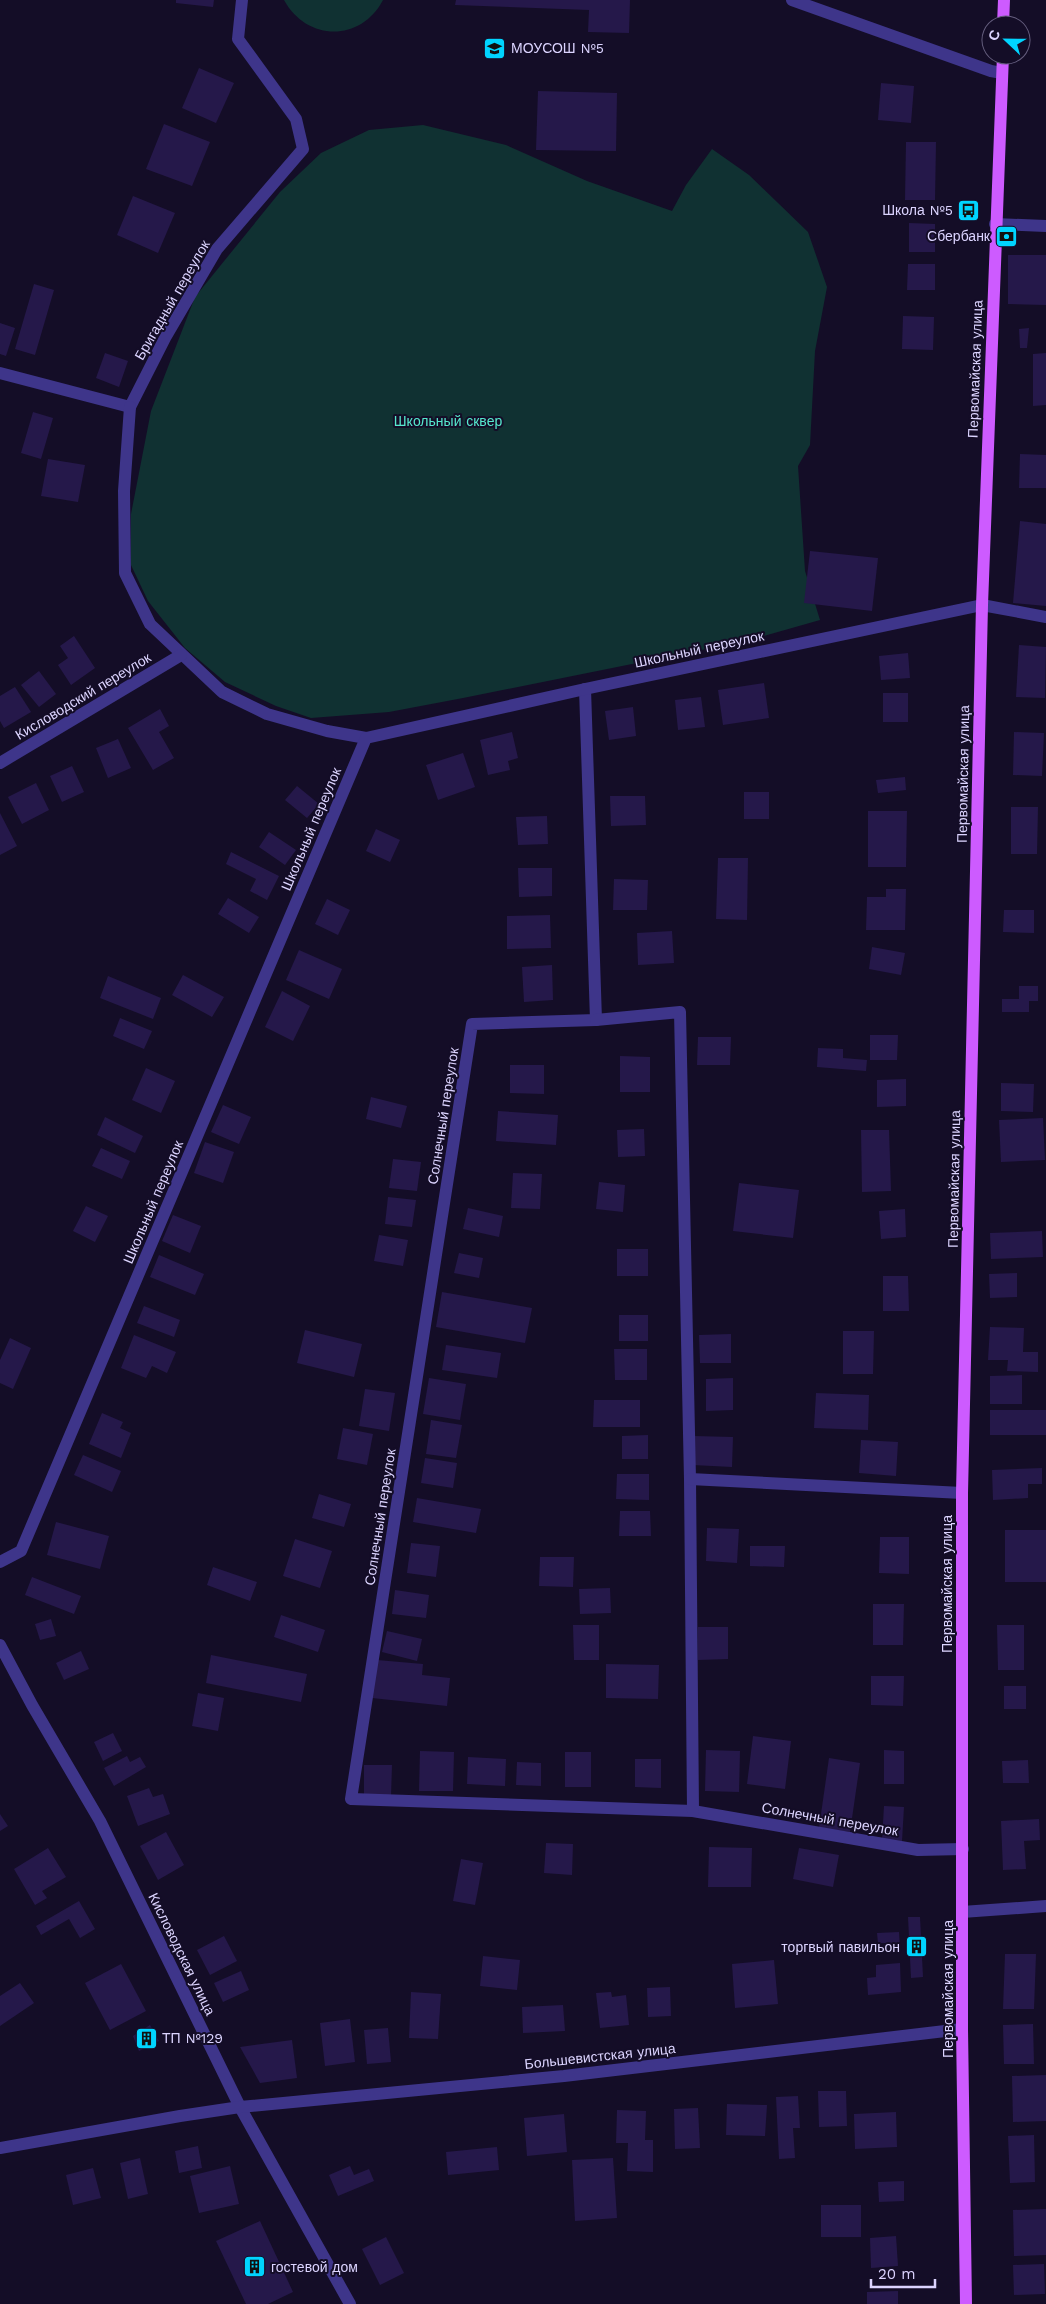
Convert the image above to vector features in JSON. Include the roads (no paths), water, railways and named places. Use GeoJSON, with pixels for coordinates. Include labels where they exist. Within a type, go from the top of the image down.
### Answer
{"type":"FeatureCollection","features":[{"type":"Feature","properties":{"kind":"main road"},"geometry":{"type":"LineString","coordinates":[[1003,15],[1004,0]]}},
{"type":"Feature","properties":{"kind":"main road","name":"Первомайская улица"},"geometry":{"type":"LineString","coordinates":[[966,2304],[962,2029],[962,1493],[982,605],[1002,65]]}},
{"type":"Feature","properties":{"kind":"street","name":"Бригадный переулок"},"geometry":{"type":"LineString","coordinates":[[130,407],[165,338],[217,249],[303,149],[296,119],[238,39],[242,0]]}},
{"type":"Feature","properties":{"kind":"street"},"geometry":{"type":"LineString","coordinates":[[792,0],[990,70],[1002,72]]}},
{"type":"Feature","properties":{"kind":"street"},"geometry":{"type":"LineString","coordinates":[[995,224],[1046,226]]}},
{"type":"Feature","properties":{"kind":"street"},"geometry":{"type":"LineString","coordinates":[[0,373],[130,407],[124,491],[125,573],[150,624],[181,655],[222,692],[267,714],[327,731],[366,738]]}},
{"type":"Feature","properties":{"kind":"street","name":"Школьный переулок"},"geometry":{"type":"LineString","coordinates":[[0,1562],[21,1550],[366,738],[585,689],[982,605],[1046,617]]}},
{"type":"Feature","properties":{"kind":"street","name":"Кисловодский переулок"},"geometry":{"type":"LineString","coordinates":[[0,762],[181,655]]}},
{"type":"Feature","properties":{"kind":"street"},"geometry":{"type":"LineString","coordinates":[[585,689],[596,1020]]}},
{"type":"Feature","properties":{"kind":"street","name":"Солнечный переулок"},"geometry":{"type":"LineString","coordinates":[[693,1811],[690,1479],[680,1012],[596,1020],[472,1024],[351,1799],[693,1811],[918,1850],[963,1849]]}},
{"type":"Feature","properties":{"kind":"street"},"geometry":{"type":"LineString","coordinates":[[690,1479],[962,1493]]}},
{"type":"Feature","properties":{"kind":"street","name":"Кисловодская улица"},"geometry":{"type":"LineString","coordinates":[[0,1644],[32,1705],[100,1822],[240,2107],[350,2304]]}},
{"type":"Feature","properties":{"kind":"street"},"geometry":{"type":"LineString","coordinates":[[962,1912],[1046,1906]]}},
{"type":"Feature","properties":{"kind":"street","name":"Большевистская улица"},"geometry":{"type":"LineString","coordinates":[[1,2145],[240,2107],[564,2076],[962,2029]]}},
{"type":"Feature","properties":{"kind":"place","name":"МОУСОШ №5"},"geometry":{"type":"Point","coordinates":[495,48]}},
{"type":"Feature","properties":{"kind":"place","name":"Школа №5"},"geometry":{"type":"Point","coordinates":[969,210]}},
{"type":"Feature","properties":{"kind":"place","name":"Сбербанк"},"geometry":{"type":"Point","coordinates":[1006,236]}},
{"type":"Feature","properties":{"kind":"place","name":"торгвый павильон"},"geometry":{"type":"Point","coordinates":[916,1947]}},
{"type":"Feature","properties":{"kind":"place","name":"ТП №129"},"geometry":{"type":"Point","coordinates":[146,2038]}},
{"type":"Feature","properties":{"kind":"place","name":"гостевой дом"},"geometry":{"type":"Point","coordinates":[255,2267]}},
{"type":"Feature","properties":{"kind":"park label","name":"Школьный сквер"},"geometry":{"type":"Point","coordinates":[448,421]}}]}
